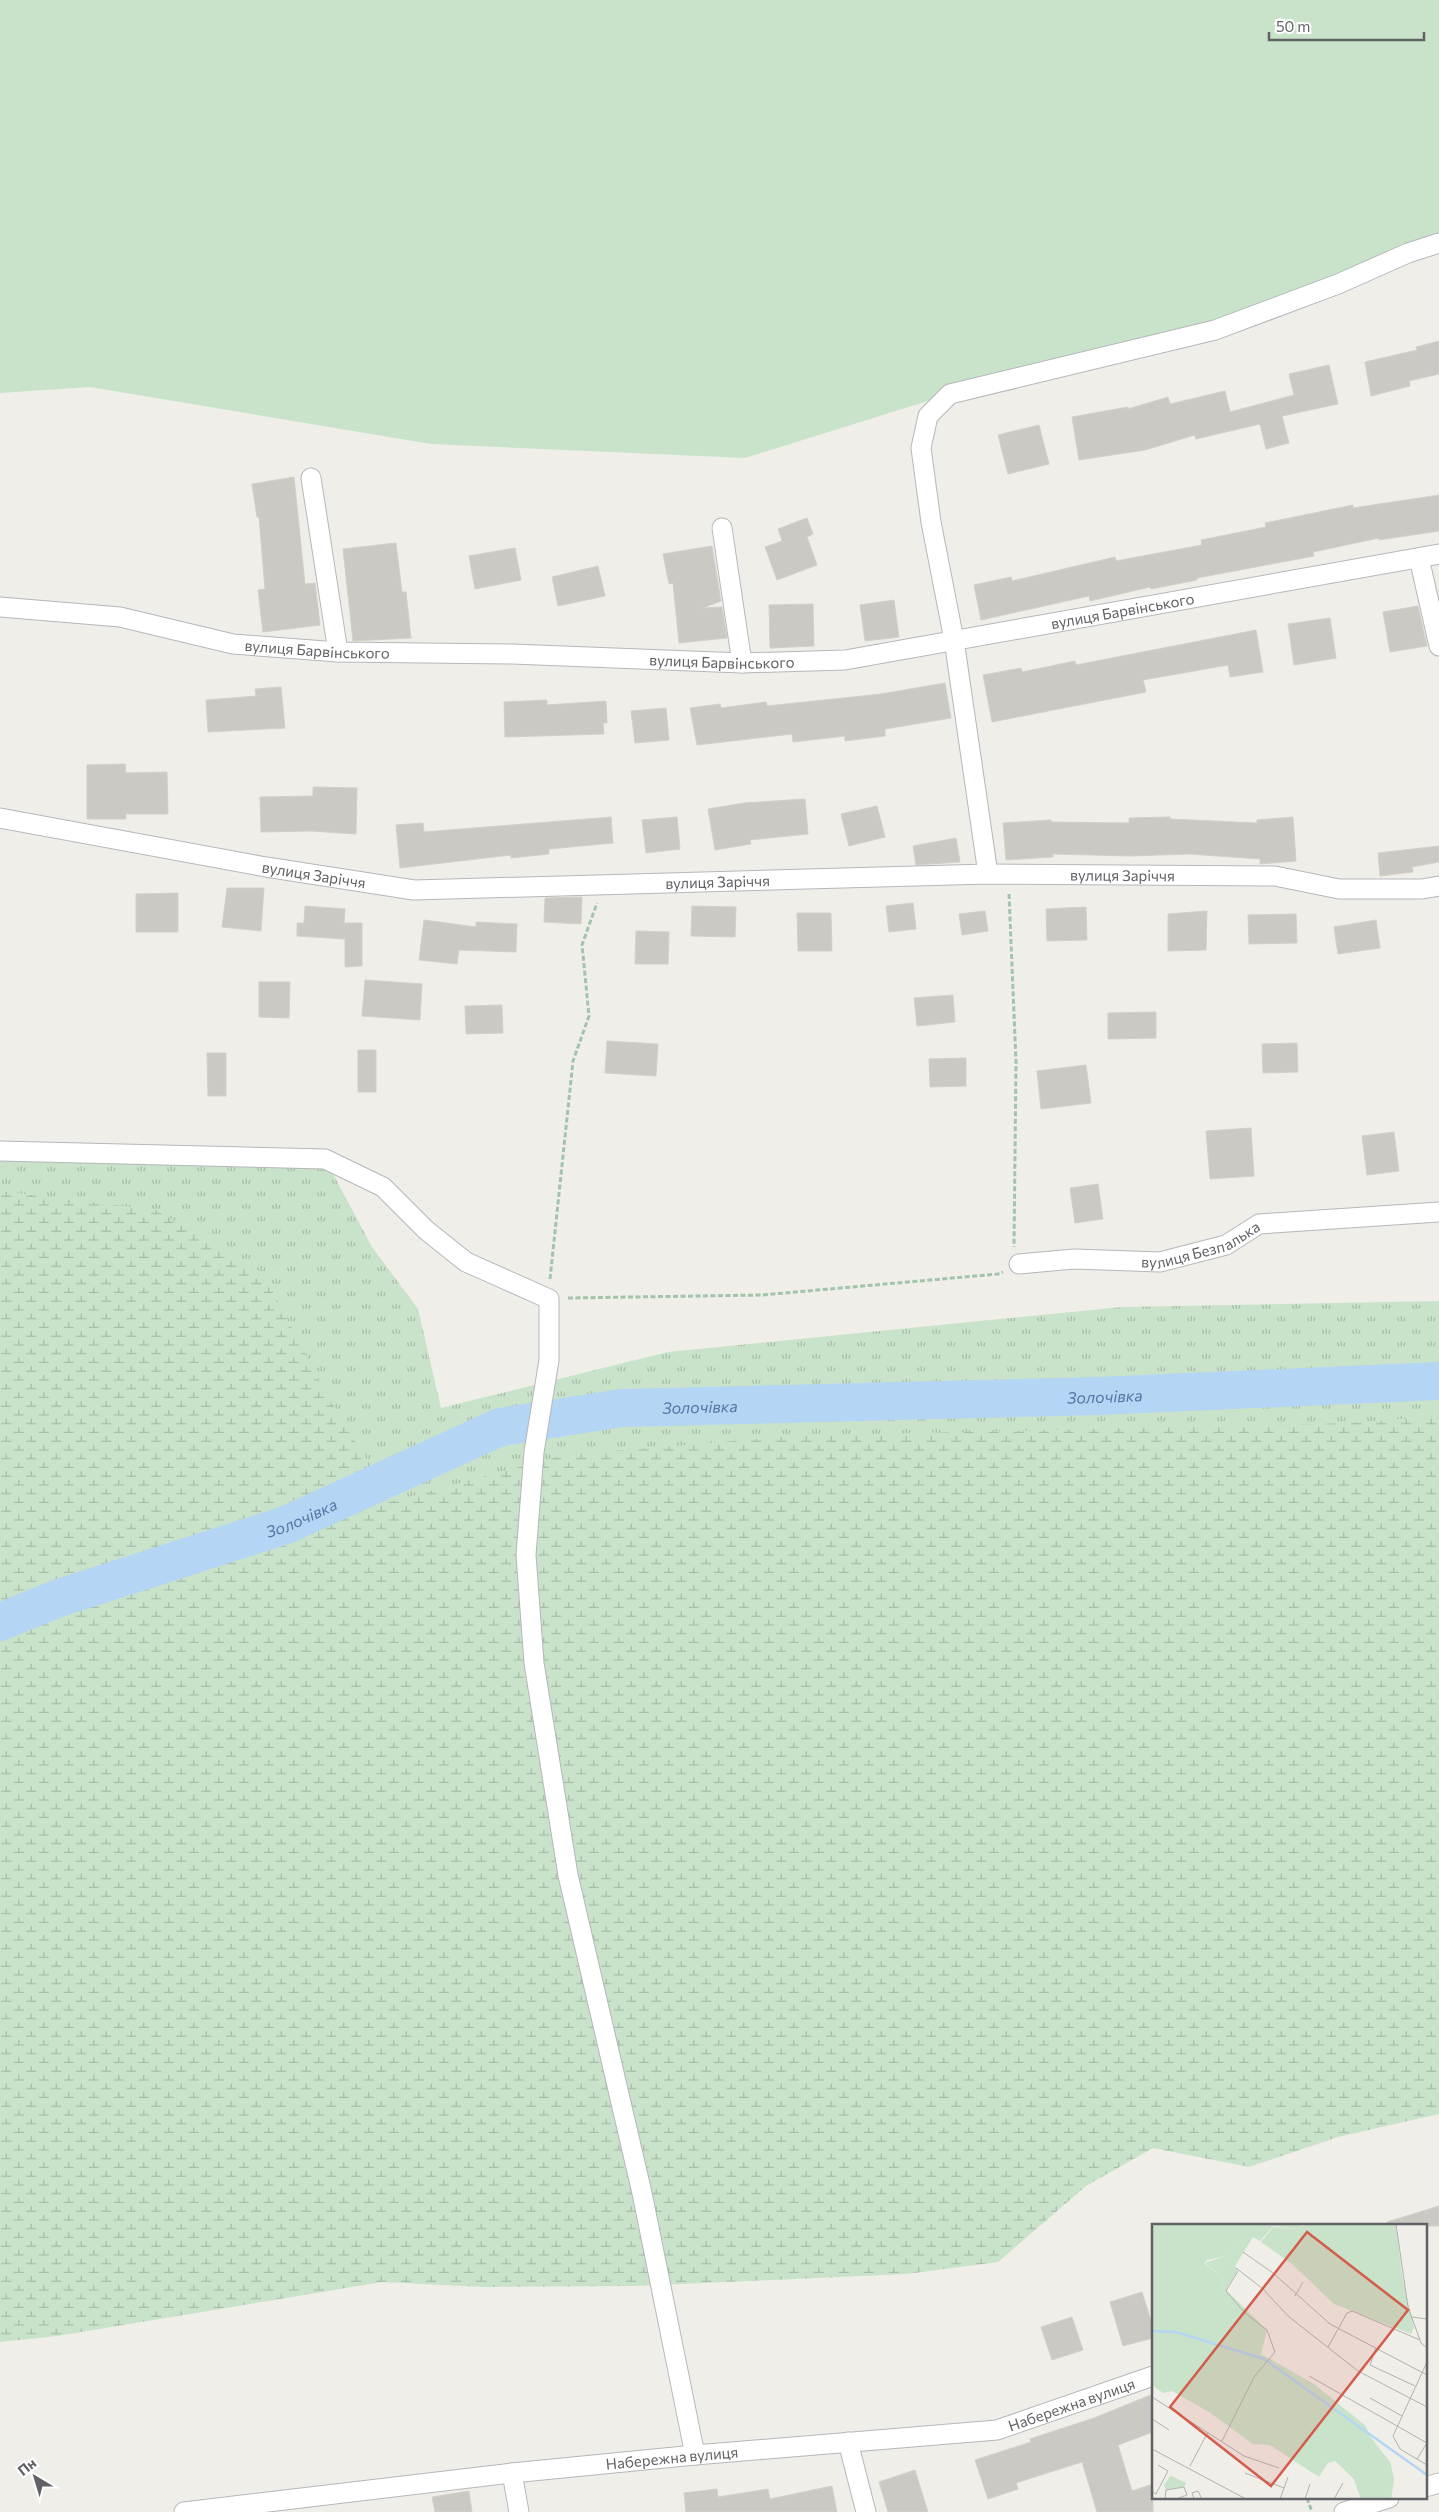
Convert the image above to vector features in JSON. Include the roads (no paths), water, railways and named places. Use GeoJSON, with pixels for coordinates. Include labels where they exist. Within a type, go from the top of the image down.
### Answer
{"type":"FeatureCollection","features":[{"type":"Feature","properties":{"kind":"street"},"geometry":{"type":"LineString","coordinates":[[988,874],[954,640],[931,522],[922,448],[928,416],[950,394],[1215,330],[1338,284],[1408,253],[1439,243]]}},
{"type":"Feature","properties":{"kind":"street"},"geometry":{"type":"LineString","coordinates":[[311,478],[338,652]]}},
{"type":"Feature","properties":{"kind":"street"},"geometry":{"type":"LineString","coordinates":[[722,528],[742,663]]}},
{"type":"Feature","properties":{"kind":"street","name":"вулиця Барвінського"},"geometry":{"type":"LineString","coordinates":[[0,607],[120,617],[234,644],[338,652],[512,654],[742,663],[845,660],[1439,554]]}},
{"type":"Feature","properties":{"kind":"street"},"geometry":{"type":"LineString","coordinates":[[1419,558],[1439,646]]}},
{"type":"Feature","properties":{"kind":"street","name":"вулиця Заріччя"},"geometry":{"type":"LineString","coordinates":[[0,818],[266,866],[414,890],[988,874],[1009,876],[1167,874],[1275,876],[1339,889],[1422,889],[1439,886]]}},
{"type":"Feature","properties":{"kind":"street"},"geometry":{"type":"LineString","coordinates":[[0,1152],[325,1159],[383,1187],[426,1230],[466,1262],[548,1299],[549,1360],[534,1452],[526,1555],[534,1663],[566,1865],[642,2193],[696,2455]]}},
{"type":"Feature","properties":{"kind":"street","name":"вулиця Безпалька"},"geometry":{"type":"LineString","coordinates":[[1019,1264],[1074,1258],[1160,1262],[1226,1245],[1259,1224],[1439,1212]]}},
{"type":"Feature","properties":{"kind":"street","name":"Набережна вулиця"},"geometry":{"type":"LineString","coordinates":[[184,2512],[512,2473],[696,2455],[997,2430],[1152,2376]]}},
{"type":"Feature","properties":{"kind":"street"},"geometry":{"type":"LineString","coordinates":[[848,2442],[866,2512]]}},
{"type":"Feature","properties":{"kind":"street"},"geometry":{"type":"LineString","coordinates":[[512,2473],[519,2512]]}},
{"type":"Feature","properties":{"kind":"street"},"geometry":{"type":"LineString","coordinates":[[1426,2487],[1439,2483]]}},
{"type":"Feature","properties":{"kind":"street"},"geometry":{"type":"LineString","coordinates":[[1344,2512],[1383,2500]]}},
{"type":"Feature","properties":{"kind":"waterway","name":"Золочівка"},"geometry":{"type":"LineString","coordinates":[[0,1622],[59,1598],[286,1525],[500,1427],[622,1408],[1098,1396],[1439,1381]]}}]}
